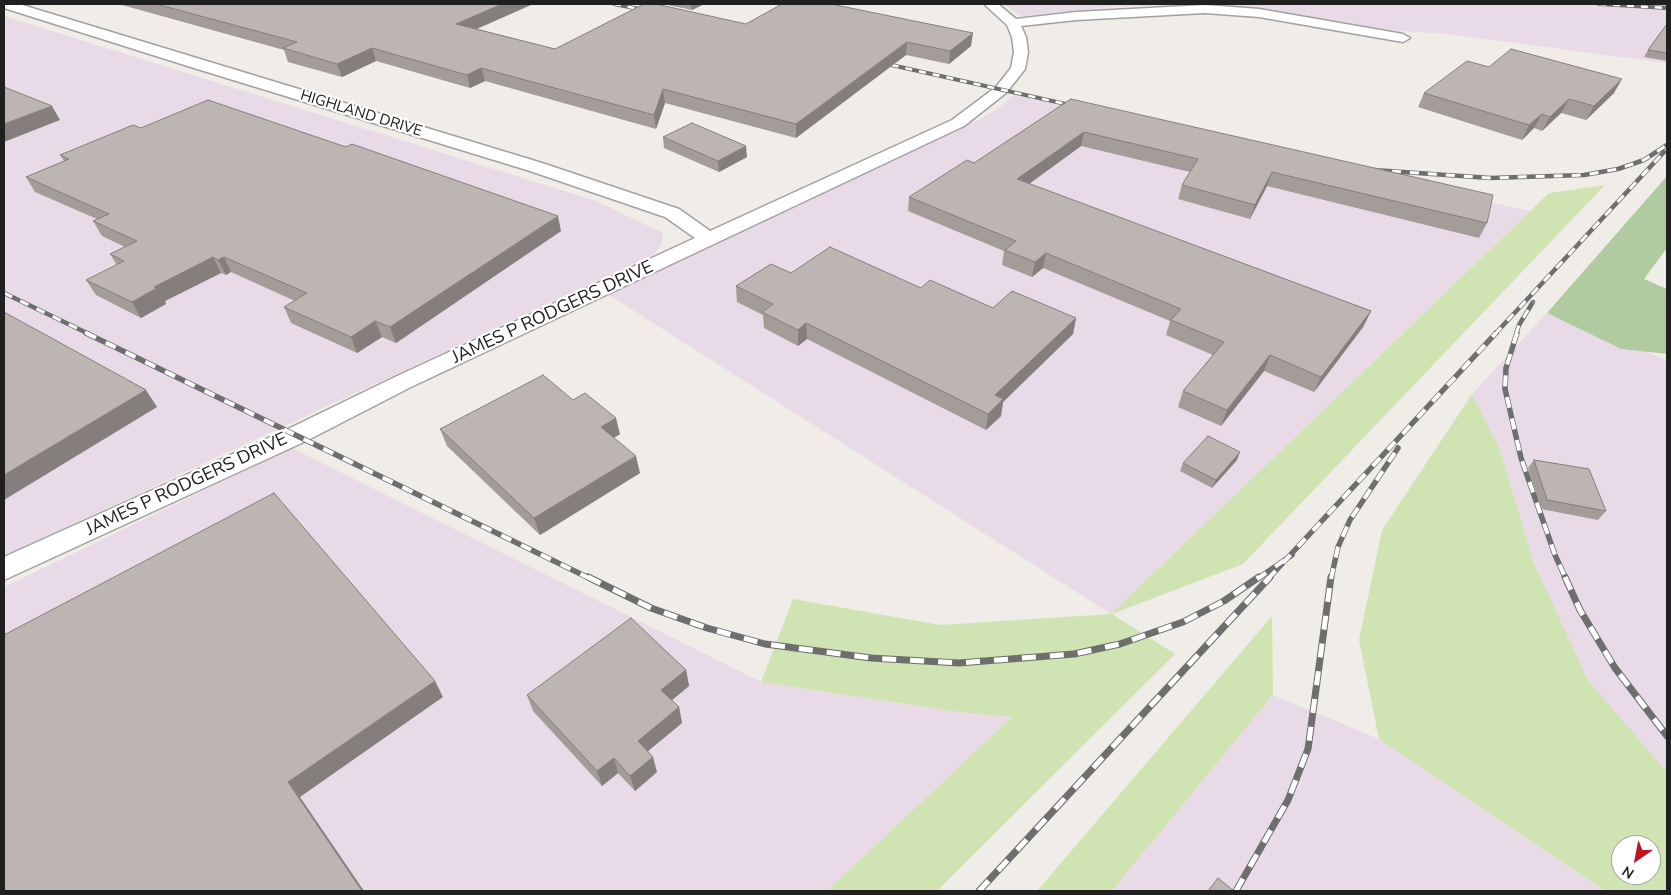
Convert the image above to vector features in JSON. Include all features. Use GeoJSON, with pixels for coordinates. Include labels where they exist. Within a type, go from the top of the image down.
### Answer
{"type":"FeatureCollection","features":[{"type":"Feature","properties":{"kind":"street","name":"HIGHLAND DRIVE"},"geometry":{"type":"LineString","coordinates":[[6,4],[208,68],[536,167],[672,213],[710,240]]}},
{"type":"Feature","properties":{"kind":"street"},"geometry":{"type":"LineString","coordinates":[[990,4],[1013,23],[1076,16],[1204,9],[1259,13],[1403,38]]}},
{"type":"Feature","properties":{"kind":"street","name":"JAMES P RODGERS DRIVE"},"geometry":{"type":"LineString","coordinates":[[4,569],[297,435],[412,378],[958,123],[1001,90],[1018,68],[1021,52],[1020,37],[1013,23]]}},
{"type":"Feature","properties":{"kind":"shaded area"},"geometry":{"type":"Polygon","coordinates":[[[1003,4],[1667,4],[1667,63],[1447,34],[1374,29],[1262,10],[1190,5],[1111,7],[1021,16],[1003,4]]]}},
{"type":"Feature","properties":{"kind":"shaded area"},"geometry":{"type":"Polygon","coordinates":[[[4,16],[596,201],[663,233],[662,244],[653,255],[4,556],[4,16]]]}},
{"type":"Feature","properties":{"kind":"shaded area"},"geometry":{"type":"Polygon","coordinates":[[[1014,95],[1530,211],[1111,614],[609,295],[980,119],[996,110],[1014,95]]]}},
{"type":"Feature","properties":{"kind":"shaded area"},"geometry":{"type":"Polygon","coordinates":[[[1547,313],[1621,349],[1645,351],[1667,361],[1667,772],[1588,681],[1534,563],[1501,452],[1472,394],[1547,313]]]}},
{"type":"Feature","properties":{"kind":"shaded area"},"geometry":{"type":"Polygon","coordinates":[[[292,448],[761,682],[959,712],[1013,717],[827,891],[4,891],[4,587],[292,448]]]}},
{"type":"Feature","properties":{"kind":"shaded area"},"geometry":{"type":"Polygon","coordinates":[[[1273,695],[1379,739],[1605,891],[1112,891],[1273,695]]]}},
{"type":"Feature","properties":{"kind":"green space"},"geometry":{"type":"Polygon","coordinates":[[[1667,176],[1667,248],[1644,279],[1667,289],[1667,354],[1621,349],[1547,313],[1667,176]]]}},
{"type":"Feature","properties":{"kind":"green space"},"geometry":{"type":"Polygon","coordinates":[[[1605,185],[1243,564],[1112,614],[1175,654],[937,891],[827,891],[1012,717],[959,712],[761,682],[793,599],[940,625],[1111,614],[1549,193],[1605,185]]]}},
{"type":"Feature","properties":{"kind":"green space"},"geometry":{"type":"Polygon","coordinates":[[[1472,394],[1501,452],[1534,563],[1588,680],[1667,772],[1667,891],[1605,891],[1379,739],[1359,640],[1382,530],[1472,394]]]}},
{"type":"Feature","properties":{"kind":"green space"},"geometry":{"type":"Polygon","coordinates":[[[1272,616],[1273,695],[1112,891],[1037,891],[1272,616]]]}},
{"type":"Feature","properties":{"kind":"building"},"geometry":{"type":"Polygon","coordinates":[[[156,4],[502,4],[456,24],[555,49],[644,4],[656,4],[746,24],[782,4],[831,4],[973,33],[950,51],[907,42],[796,124],[663,89],[654,115],[481,68],[467,75],[372,48],[337,64],[283,48],[297,42],[156,4]]]}},
{"type":"Feature","properties":{"kind":"building"},"geometry":{"type":"Polygon","coordinates":[[[1667,24],[1667,53],[1648,50],[1667,24]]]}},
{"type":"Feature","properties":{"kind":"building"},"geometry":{"type":"Polygon","coordinates":[[[1511,49],[1622,79],[1594,106],[1569,99],[1550,117],[1542,114],[1529,125],[1424,93],[1467,61],[1489,67],[1511,49]]]}},
{"type":"Feature","properties":{"kind":"building"},"geometry":{"type":"Polygon","coordinates":[[[4,87],[52,106],[4,124],[4,87]]]}},
{"type":"Feature","properties":{"kind":"building"},"geometry":{"type":"Polygon","coordinates":[[[1071,99],[1493,195],[1487,223],[1272,172],[1255,205],[1182,185],[1198,159],[1084,132],[1017,179],[1371,311],[1321,377],[1270,355],[1227,410],[1183,391],[1224,342],[1171,320],[1181,309],[1046,253],[1035,262],[1005,250],[1016,241],[909,197],[967,160],[974,163],[1071,99]]]}},
{"type":"Feature","properties":{"kind":"building"},"geometry":{"type":"Polygon","coordinates":[[[208,100],[346,147],[352,144],[558,216],[390,327],[375,321],[351,337],[284,307],[307,293],[224,257],[218,260],[213,257],[154,287],[157,288],[132,302],[86,280],[124,261],[110,254],[137,241],[93,221],[109,214],[26,177],[69,159],[60,155],[133,125],[141,128],[208,100]]]}},
{"type":"Feature","properties":{"kind":"building"},"geometry":{"type":"Polygon","coordinates":[[[692,123],[746,146],[718,161],[663,137],[692,123]]]}},
{"type":"Feature","properties":{"kind":"building"},"geometry":{"type":"Polygon","coordinates":[[[830,247],[921,288],[930,280],[993,308],[1012,291],[1076,318],[995,395],[1003,399],[988,414],[806,323],[798,330],[762,312],[773,304],[736,286],[771,264],[791,273],[830,247]]]}},
{"type":"Feature","properties":{"kind":"building"},"geometry":{"type":"Polygon","coordinates":[[[4,312],[146,390],[4,475],[4,312]]]}},
{"type":"Feature","properties":{"kind":"building"},"geometry":{"type":"Polygon","coordinates":[[[543,375],[573,400],[585,393],[616,418],[601,427],[636,456],[534,518],[440,429],[543,375]]]}},
{"type":"Feature","properties":{"kind":"building"},"geometry":{"type":"Polygon","coordinates":[[[1208,436],[1240,452],[1216,480],[1183,463],[1208,436]]]}},
{"type":"Feature","properties":{"kind":"building"},"geometry":{"type":"Polygon","coordinates":[[[1534,460],[1589,469],[1606,511],[1547,500],[1534,460]]]}},
{"type":"Feature","properties":{"kind":"building"},"geometry":{"type":"Polygon","coordinates":[[[274,493],[435,681],[288,782],[362,891],[4,891],[4,635],[274,493]]]}},
{"type":"Feature","properties":{"kind":"building"},"geometry":{"type":"Polygon","coordinates":[[[631,618],[686,670],[661,690],[679,707],[638,741],[653,757],[630,776],[614,758],[597,771],[527,695],[631,618]]]}},
{"type":"Feature","properties":{"kind":"building"},"geometry":{"type":"Polygon","coordinates":[[[1218,878],[1234,891],[1208,891],[1218,878]]]}},
{"type":"Feature","properties":{"kind":"railway"},"geometry":{"type":"LineString","coordinates":[[614,4],[649,11]]}},
{"type":"Feature","properties":{"kind":"railway"},"geometry":{"type":"LineString","coordinates":[[1599,4],[1667,8]]}},
{"type":"Feature","properties":{"kind":"railway"},"geometry":{"type":"LineString","coordinates":[[878,62],[1079,107]]}},
{"type":"Feature","properties":{"kind":"railway"},"geometry":{"type":"LineString","coordinates":[[1374,170],[1490,178],[1584,175],[1618,169],[1644,160],[1667,145]]}},
{"type":"Feature","properties":{"kind":"railway"},"geometry":{"type":"LineString","coordinates":[[1495,334],[1664,152]]}},
{"type":"Feature","properties":{"kind":"railway"},"geometry":{"type":"LineString","coordinates":[[4,293],[89,334]]}},
{"type":"Feature","properties":{"kind":"railway"},"geometry":{"type":"LineString","coordinates":[[1516,334],[1519,325],[1533,302]]}},
{"type":"Feature","properties":{"kind":"railway"},"geometry":{"type":"LineString","coordinates":[[86,333],[591,579]]}},
{"type":"Feature","properties":{"kind":"railway"},"geometry":{"type":"LineString","coordinates":[[1287,558],[1496,333]]}},
{"type":"Feature","properties":{"kind":"railway"},"geometry":{"type":"LineString","coordinates":[[1517,333],[1506,368],[1505,389],[1521,458],[1555,555],[1566,579]]}},
{"type":"Feature","properties":{"kind":"railway"},"geometry":{"type":"LineString","coordinates":[[1331,579],[1338,547],[1350,520],[1398,448]]}},
{"type":"Feature","properties":{"kind":"railway"},"geometry":{"type":"LineString","coordinates":[[1287,558],[1292,555]]}},
{"type":"Feature","properties":{"kind":"railway"},"geometry":{"type":"LineString","coordinates":[[1257,579],[1287,558]]}},
{"type":"Feature","properties":{"kind":"railway"},"geometry":{"type":"LineString","coordinates":[[1268,579],[1287,558]]}},
{"type":"Feature","properties":{"kind":"railway"},"geometry":{"type":"LineString","coordinates":[[588,577],[651,608],[707,628],[765,644],[871,658],[959,663],[1074,654],[1120,644],[1183,622],[1224,601],[1259,577]]}},
{"type":"Feature","properties":{"kind":"railway"},"geometry":{"type":"LineString","coordinates":[[979,891],[1270,577]]}},
{"type":"Feature","properties":{"kind":"railway"},"geometry":{"type":"LineString","coordinates":[[1236,891],[1288,800],[1308,749],[1331,577]]}},
{"type":"Feature","properties":{"kind":"railway"},"geometry":{"type":"LineString","coordinates":[[1565,577],[1580,610],[1615,668],[1667,736]]}}]}
